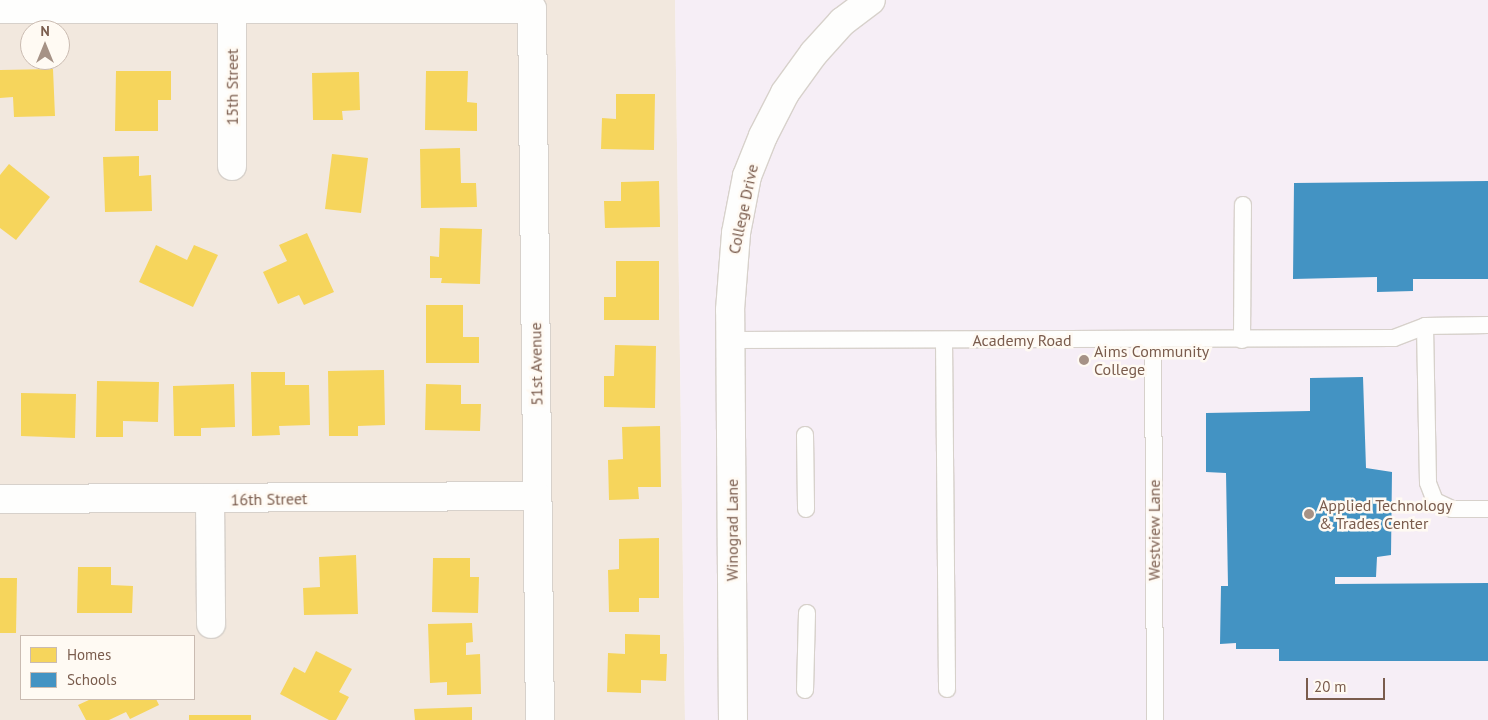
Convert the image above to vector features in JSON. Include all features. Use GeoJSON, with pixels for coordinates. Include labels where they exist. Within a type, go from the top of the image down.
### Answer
{"type":"FeatureCollection","features":[{"type":"Feature","properties":{"kind":"street","name":"College Drive"},"geometry":{"type":"LineString","coordinates":[[731,340],[731,272],[736,233],[747,176],[763,136],[785,93],[814,53],[842,22],[871,0]]}},
{"type":"Feature","properties":{"kind":"street"},"geometry":{"type":"LineString","coordinates":[[0,9],[232,9]]}},
{"type":"Feature","properties":{"kind":"street","name":"51st Avenue"},"geometry":{"type":"LineString","coordinates":[[232,9],[532,9],[540,720]]}},
{"type":"Feature","properties":{"kind":"street","name":"15th Street"},"geometry":{"type":"LineString","coordinates":[[232,9],[232,166]]}},
{"type":"Feature","properties":{"kind":"street","name":"Winograd Lane"},"geometry":{"type":"LineString","coordinates":[[731,340],[733,720]]}},
{"type":"Feature","properties":{"kind":"street","name":"16th Street"},"geometry":{"type":"LineString","coordinates":[[0,499],[537,496]]}},
{"type":"Feature","properties":{"kind":"street"},"geometry":{"type":"LineString","coordinates":[[210,499],[211,624]]}},
{"type":"Feature","properties":{"kind":"lane"},"geometry":{"type":"LineString","coordinates":[[1242,340],[1243,206]]}},
{"type":"Feature","properties":{"kind":"lane"},"geometry":{"type":"LineString","coordinates":[[1488,325],[1425,326],[1428,483],[1435,501],[1452,509],[1488,509]]}},
{"type":"Feature","properties":{"kind":"lane","name":"Academy Road"},"geometry":{"type":"LineString","coordinates":[[731,340],[1242,340],[1394,338],[1425,326]]}},
{"type":"Feature","properties":{"kind":"lane"},"geometry":{"type":"LineString","coordinates":[[944,340],[947,690]]}},
{"type":"Feature","properties":{"kind":"lane","name":"Westview Lane"},"geometry":{"type":"LineString","coordinates":[[1153,340],[1156,720]]}},
{"type":"Feature","properties":{"kind":"lane"},"geometry":{"type":"LineString","coordinates":[[806,435],[806,509]]}},
{"type":"Feature","properties":{"kind":"lane"},"geometry":{"type":"LineString","coordinates":[[806,690],[807,614]]}},
{"type":"Feature","properties":{"kind":"shaded area"},"geometry":{"type":"Polygon","coordinates":[[[0,0],[675,0],[685,720],[0,720],[0,0]]]}},
{"type":"Feature","properties":{"kind":"shaded area","name":"Aims Community College"},"geometry":{"type":"Polygon","coordinates":[[[675,0],[1488,0],[1488,720],[685,720],[675,0]]]}},
{"type":"Feature","properties":{"kind":"building: Homes"},"geometry":{"type":"Polygon","coordinates":[[[0,70],[53,70],[55,116],[14,117],[13,97],[0,98],[0,70]]]}},
{"type":"Feature","properties":{"kind":"building: Homes"},"geometry":{"type":"Polygon","coordinates":[[[116,71],[171,71],[171,100],[158,100],[158,131],[115,131],[116,71]]]}},
{"type":"Feature","properties":{"kind":"building: Homes"},"geometry":{"type":"Polygon","coordinates":[[[426,71],[468,71],[467,102],[477,103],[477,131],[425,130],[426,71]]]}},
{"type":"Feature","properties":{"kind":"building: Homes"},"geometry":{"type":"Polygon","coordinates":[[[359,72],[360,110],[342,111],[343,120],[313,120],[312,73],[359,72]]]}},
{"type":"Feature","properties":{"kind":"building: Homes"},"geometry":{"type":"Polygon","coordinates":[[[616,94],[655,94],[654,150],[601,149],[602,118],[616,119],[616,94]]]}},
{"type":"Feature","properties":{"kind":"building: Homes"},"geometry":{"type":"Polygon","coordinates":[[[460,148],[461,183],[476,183],[477,207],[421,208],[420,149],[460,148]]]}},
{"type":"Feature","properties":{"kind":"building: Homes"},"geometry":{"type":"Polygon","coordinates":[[[332,154],[368,158],[361,213],[325,209],[332,154]]]}},
{"type":"Feature","properties":{"kind":"building: Homes"},"geometry":{"type":"Polygon","coordinates":[[[139,156],[139,176],[151,175],[152,211],[105,212],[103,157],[139,156]]]}},
{"type":"Feature","properties":{"kind":"building: Homes"},"geometry":{"type":"Polygon","coordinates":[[[9,164],[50,197],[16,240],[0,228],[0,175],[9,164]]]}},
{"type":"Feature","properties":{"kind":"building: Homes"},"geometry":{"type":"Polygon","coordinates":[[[659,181],[660,227],[605,228],[604,201],[621,201],[621,182],[659,181]]]}},
{"type":"Feature","properties":{"kind":"building: Homes"},"geometry":{"type":"Polygon","coordinates":[[[440,228],[482,229],[480,284],[441,283],[442,278],[430,278],[430,256],[439,257],[440,228]]]}},
{"type":"Feature","properties":{"kind":"building: Homes"},"geometry":{"type":"Polygon","coordinates":[[[307,233],[334,292],[304,305],[299,295],[278,304],[263,272],[287,261],[279,245],[307,233]]]}},
{"type":"Feature","properties":{"kind":"building: Homes"},"geometry":{"type":"Polygon","coordinates":[[[156,245],[187,260],[194,245],[218,255],[193,307],[139,282],[156,245]]]}},
{"type":"Feature","properties":{"kind":"building: Homes"},"geometry":{"type":"Polygon","coordinates":[[[616,261],[659,261],[659,320],[604,320],[604,297],[616,297],[616,261]]]}},
{"type":"Feature","properties":{"kind":"building: Homes"},"geometry":{"type":"Polygon","coordinates":[[[426,305],[463,305],[463,337],[479,337],[479,363],[426,363],[426,305]]]}},
{"type":"Feature","properties":{"kind":"building: Homes"},"geometry":{"type":"Polygon","coordinates":[[[615,345],[656,346],[655,408],[604,407],[604,376],[614,376],[615,345]]]}},
{"type":"Feature","properties":{"kind":"building: Homes"},"geometry":{"type":"Polygon","coordinates":[[[384,370],[385,425],[358,426],[358,436],[329,436],[328,371],[384,370]]]}},
{"type":"Feature","properties":{"kind":"building: Homes"},"geometry":{"type":"Polygon","coordinates":[[[251,372],[285,372],[285,385],[309,385],[310,425],[279,426],[280,435],[252,436],[251,372]]]}},
{"type":"Feature","properties":{"kind":"building: Homes"},"geometry":{"type":"Polygon","coordinates":[[[97,381],[159,382],[158,422],[123,421],[123,437],[96,437],[97,381]]]}},
{"type":"Feature","properties":{"kind":"building: Homes"},"geometry":{"type":"Polygon","coordinates":[[[234,384],[235,427],[201,428],[201,436],[174,436],[173,386],[234,384]]]}},
{"type":"Feature","properties":{"kind":"building: Homes"},"geometry":{"type":"Polygon","coordinates":[[[426,384],[461,385],[461,404],[481,404],[480,431],[425,430],[426,384]]]}},
{"type":"Feature","properties":{"kind":"building: Homes"},"geometry":{"type":"Polygon","coordinates":[[[21,393],[76,394],[75,438],[21,436],[21,393]]]}},
{"type":"Feature","properties":{"kind":"building: Homes"},"geometry":{"type":"Polygon","coordinates":[[[660,426],[661,487],[638,487],[639,499],[609,500],[608,460],[623,459],[622,427],[660,426]]]}},
{"type":"Feature","properties":{"kind":"building: Homes"},"geometry":{"type":"Polygon","coordinates":[[[659,538],[659,598],[639,598],[639,612],[609,612],[608,570],[619,569],[619,539],[659,538]]]}},
{"type":"Feature","properties":{"kind":"building: Homes"},"geometry":{"type":"Polygon","coordinates":[[[356,555],[358,614],[304,615],[303,588],[320,587],[319,557],[356,555]]]}},
{"type":"Feature","properties":{"kind":"building: Homes"},"geometry":{"type":"Polygon","coordinates":[[[433,558],[470,558],[470,577],[479,577],[478,613],[432,612],[433,558]]]}},
{"type":"Feature","properties":{"kind":"building: Homes"},"geometry":{"type":"Polygon","coordinates":[[[78,567],[111,567],[111,585],[133,586],[132,613],[77,613],[78,567]]]}},
{"type":"Feature","properties":{"kind":"building: Homes"},"geometry":{"type":"Polygon","coordinates":[[[0,578],[17,578],[16,633],[0,633],[0,578]]]}},
{"type":"Feature","properties":{"kind":"building: Homes"},"geometry":{"type":"Polygon","coordinates":[[[472,623],[473,642],[466,643],[466,655],[480,654],[481,694],[447,695],[447,682],[430,683],[428,624],[472,623]]]}},
{"type":"Feature","properties":{"kind":"building: Homes"},"geometry":{"type":"Polygon","coordinates":[[[625,634],[660,635],[660,654],[667,654],[666,681],[641,680],[641,693],[607,692],[608,653],[625,654],[625,634]]]}},
{"type":"Feature","properties":{"kind":"building: Homes"},"geometry":{"type":"Polygon","coordinates":[[[316,651],[352,669],[339,692],[349,697],[336,720],[329,720],[280,694],[294,667],[305,673],[316,651]]]}},
{"type":"Feature","properties":{"kind":"building: Homes"},"geometry":{"type":"Polygon","coordinates":[[[89,700],[156,700],[159,705],[130,719],[126,712],[109,720],[86,720],[78,705],[89,700]]]}},
{"type":"Feature","properties":{"kind":"building: Homes"},"geometry":{"type":"Polygon","coordinates":[[[472,707],[472,720],[415,720],[414,709],[472,707]]]}},
{"type":"Feature","properties":{"kind":"building: Homes"},"geometry":{"type":"Polygon","coordinates":[[[189,715],[251,715],[251,720],[189,720],[189,715]]]}},
{"type":"Feature","properties":{"kind":"building: Schools"},"geometry":{"type":"Polygon","coordinates":[[[1488,181],[1488,279],[1413,279],[1413,291],[1377,292],[1377,277],[1293,279],[1294,183],[1488,181]]]}},
{"type":"Feature","properties":{"kind":"building: Schools","name":"Applied Technology & Trades Center"},"geometry":{"type":"Polygon","coordinates":[[[1363,377],[1366,468],[1392,472],[1391,555],[1377,557],[1376,577],[1335,577],[1335,584],[1488,583],[1488,661],[1279,661],[1279,649],[1236,649],[1236,643],[1220,644],[1221,586],[1228,586],[1226,473],[1206,472],[1206,413],[1310,411],[1310,378],[1363,377]]]}},
{"type":"Feature","properties":{"kind":"place","name":"Aims Community College"},"geometry":{"type":"Point","coordinates":[1084,360]}},
{"type":"Feature","properties":{"kind":"place","name":"Applied Technology & Trades Center"},"geometry":{"type":"Point","coordinates":[1309,514]}}]}
